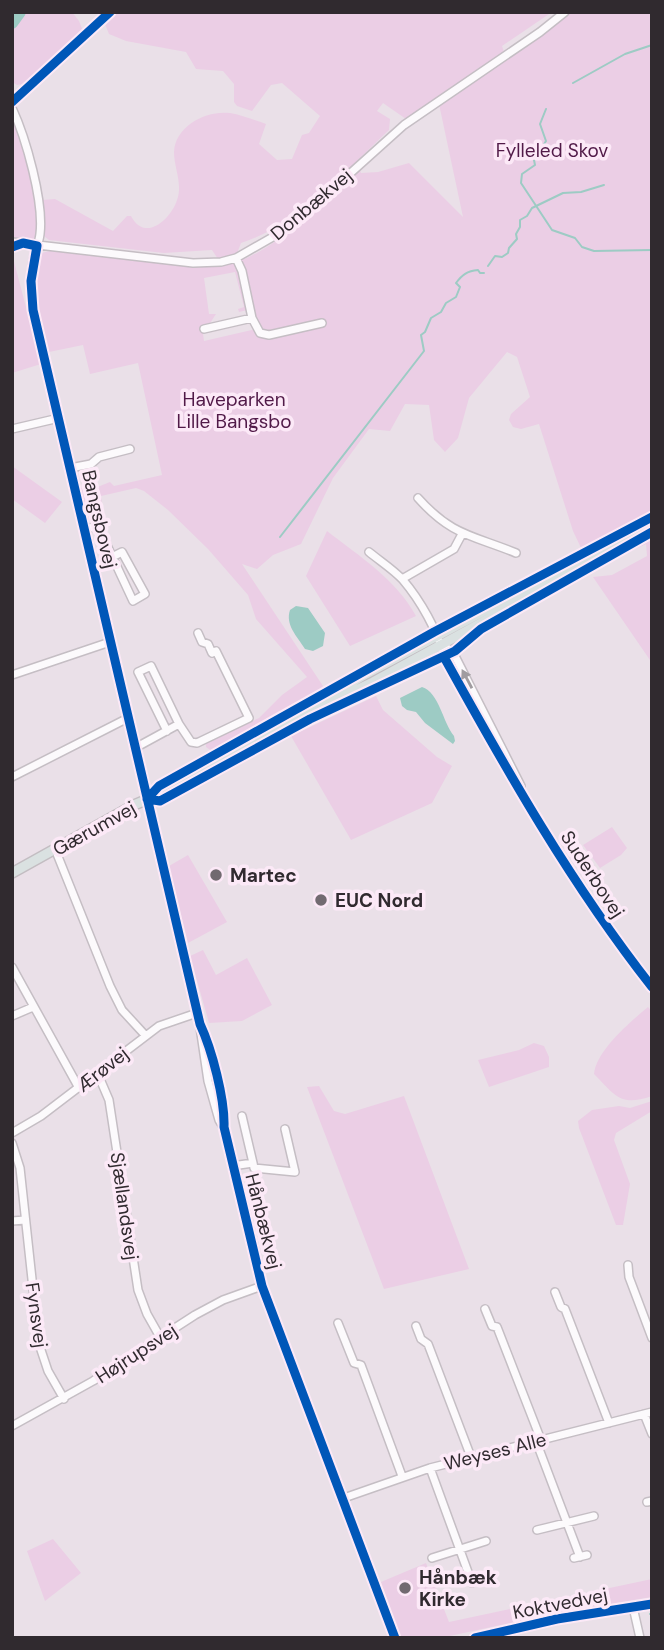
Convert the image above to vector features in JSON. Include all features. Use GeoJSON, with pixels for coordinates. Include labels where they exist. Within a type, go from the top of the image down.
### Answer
{"type":"FeatureCollection","features":[{"type":"Feature","properties":{"kind":"main road","name":"Gærumvej"},"geometry":{"type":"LineString","coordinates":[[12,873],[287,723],[373,682],[439,640],[521,601],[586,560],[652,524]]}},
{"type":"Feature","properties":{"kind":"street"},"geometry":{"type":"LineString","coordinates":[[12,102],[110,12]]}},
{"type":"Feature","properties":{"kind":"street","name":"Donbækvej"},"geometry":{"type":"LineString","coordinates":[[12,242],[193,263],[221,262],[236,258],[278,234],[305,214],[404,125],[565,12]]}},
{"type":"Feature","properties":{"kind":"street","name":"Bangsbovej"},"geometry":{"type":"LineString","coordinates":[[12,108],[37,188],[40,235],[33,262],[31,294],[147,799]]}},
{"type":"Feature","properties":{"kind":"street"},"geometry":{"type":"LineString","coordinates":[[236,258],[242,271],[252,318],[260,333],[269,335],[322,323]]}},
{"type":"Feature","properties":{"kind":"street"},"geometry":{"type":"LineString","coordinates":[[204,329],[252,318]]}},
{"type":"Feature","properties":{"kind":"street"},"geometry":{"type":"LineString","coordinates":[[12,429],[59,418]]}},
{"type":"Feature","properties":{"kind":"street","name":"Bangsbovej"},"geometry":{"type":"LineString","coordinates":[[70,468],[91,464],[99,457],[131,449]]}},
{"type":"Feature","properties":{"kind":"street"},"geometry":{"type":"LineString","coordinates":[[418,498],[446,525],[461,534],[516,553]]}},
{"type":"Feature","properties":{"kind":"street","name":"Bangsbovej"},"geometry":{"type":"LineString","coordinates":[[86,528],[98,526],[112,557],[133,601],[145,594],[122,552],[112,557]]}},
{"type":"Feature","properties":{"kind":"street"},"geometry":{"type":"LineString","coordinates":[[402,579],[454,549],[461,534]]}},
{"type":"Feature","properties":{"kind":"street","name":"Suderbovej"},"geometry":{"type":"LineString","coordinates":[[369,552],[402,579],[414,596],[439,640],[444,657],[569,874],[652,987]]}},
{"type":"Feature","properties":{"kind":"street"},"geometry":{"type":"LineString","coordinates":[[167,731],[138,672],[151,666],[179,724],[191,742],[197,743],[248,718],[216,651],[212,653],[198,633]]}},
{"type":"Feature","properties":{"kind":"street"},"geometry":{"type":"LineString","coordinates":[[12,675],[110,642]]}},
{"type":"Feature","properties":{"kind":"street"},"geometry":{"type":"LineString","coordinates":[[12,777],[128,719]]}},
{"type":"Feature","properties":{"kind":"street"},"geometry":{"type":"LineString","coordinates":[[135,748],[179,724]]}},
{"type":"Feature","properties":{"kind":"street","name":"Hånbækvej"},"geometry":{"type":"LineString","coordinates":[[147,799],[197,1013],[217,1080],[232,1166],[262,1286],[395,1638]]}},
{"type":"Feature","properties":{"kind":"street"},"geometry":{"type":"LineString","coordinates":[[55,849],[110,986],[122,1010],[145,1035]]}},
{"type":"Feature","properties":{"kind":"street"},"geometry":{"type":"LineString","coordinates":[[12,967],[79,1087]]}},
{"type":"Feature","properties":{"kind":"street"},"geometry":{"type":"LineString","coordinates":[[12,1016],[33,1007]]}},
{"type":"Feature","properties":{"kind":"street","name":"Ærøvej"},"geometry":{"type":"LineString","coordinates":[[12,1133],[41,1116],[145,1035],[170,1021],[197,1013]]}},
{"type":"Feature","properties":{"kind":"street","name":"Sjællandsvej"},"geometry":{"type":"LineString","coordinates":[[97,1072],[110,1100],[138,1290],[147,1314],[160,1336]]}},
{"type":"Feature","properties":{"kind":"street","name":"Hånbækvej"},"geometry":{"type":"LineString","coordinates":[[242,1116],[254,1168],[295,1171],[285,1129]]}},
{"type":"Feature","properties":{"kind":"street","name":"Fynsvej"},"geometry":{"type":"LineString","coordinates":[[12,1143],[20,1168],[39,1344],[48,1371],[64,1399]]}},
{"type":"Feature","properties":{"kind":"street","name":"Hånbækvej"},"geometry":{"type":"LineString","coordinates":[[232,1166],[253,1163]]}},
{"type":"Feature","properties":{"kind":"street"},"geometry":{"type":"LineString","coordinates":[[12,1221],[25,1220]]}},
{"type":"Feature","properties":{"kind":"street"},"geometry":{"type":"LineString","coordinates":[[628,1265],[629,1277],[652,1338]]}},
{"type":"Feature","properties":{"kind":"street","name":"Højrupsvej"},"geometry":{"type":"LineString","coordinates":[[12,1426],[64,1399],[209,1306],[262,1286]]}},
{"type":"Feature","properties":{"kind":"street"},"geometry":{"type":"LineString","coordinates":[[555,1292],[561,1307],[565,1309],[609,1423]]}},
{"type":"Feature","properties":{"kind":"street"},"geometry":{"type":"LineString","coordinates":[[485,1309],[492,1326],[498,1327],[580,1557]]}},
{"type":"Feature","properties":{"kind":"street"},"geometry":{"type":"LineString","coordinates":[[338,1323],[354,1363],[361,1365],[402,1476]]}},
{"type":"Feature","properties":{"kind":"street"},"geometry":{"type":"LineString","coordinates":[[415,1326],[421,1339],[428,1344],[471,1457]]}},
{"type":"Feature","properties":{"kind":"street"},"geometry":{"type":"LineString","coordinates":[[648,1413],[652,1434]]}},
{"type":"Feature","properties":{"kind":"street","name":"Weyses Alle"},"geometry":{"type":"LineString","coordinates":[[341,1499],[430,1468],[648,1413]]}},
{"type":"Feature","properties":{"kind":"street"},"geometry":{"type":"LineString","coordinates":[[430,1468],[472,1583]]}},
{"type":"Feature","properties":{"kind":"street"},"geometry":{"type":"LineString","coordinates":[[537,1530],[594,1516]]}},
{"type":"Feature","properties":{"kind":"street"},"geometry":{"type":"LineString","coordinates":[[432,1558],[486,1541]]}},
{"type":"Feature","properties":{"kind":"street","name":"Koktvedvej"},"geometry":{"type":"LineString","coordinates":[[475,1638],[557,1619],[652,1604]]}},
{"type":"Feature","properties":{"kind":"street"},"geometry":{"type":"LineString","coordinates":[[633,1607],[640,1638]]}},
{"type":"Feature","properties":{"kind":"green space"},"geometry":{"type":"Polygon","coordinates":[[[14,12],[72,12],[83,31],[27,83],[17,85],[12,82],[14,12]]]}},
{"type":"Feature","properties":{"kind":"green space"},"geometry":{"type":"Polygon","coordinates":[[[115,12],[552,12],[502,46],[504,52],[406,119],[383,103],[377,111],[390,119],[389,130],[302,210],[283,223],[241,243],[236,256],[220,262],[212,250],[164,253],[49,240],[44,236],[42,200],[55,199],[113,231],[127,216],[131,216],[143,228],[150,228],[164,221],[179,194],[174,152],[176,143],[186,127],[202,117],[230,113],[266,124],[259,144],[277,160],[292,159],[302,135],[309,133],[320,116],[282,83],[271,85],[252,111],[237,106],[234,102],[234,84],[223,71],[196,69],[186,52],[126,41],[109,34],[105,24],[115,12]]]}},
{"type":"Feature","properties":{"kind":"green space"},"geometry":{"type":"Polygon","coordinates":[[[571,12],[652,12],[652,512],[582,550],[573,531],[539,424],[521,429],[513,427],[509,420],[511,414],[530,397],[517,357],[507,352],[469,398],[458,438],[445,452],[434,440],[429,405],[405,404],[390,431],[369,429],[333,478],[301,544],[273,555],[257,569],[242,564],[323,686],[319,691],[213,752],[206,747],[206,743],[259,718],[282,695],[307,677],[256,619],[248,595],[208,549],[144,491],[136,488],[101,496],[102,505],[92,511],[85,509],[80,488],[95,488],[110,482],[114,486],[162,475],[138,363],[90,374],[83,345],[49,352],[37,290],[42,253],[56,249],[188,266],[225,265],[243,260],[279,239],[359,168],[361,173],[378,172],[409,163],[463,217],[439,104],[543,35],[571,12]],[[235,272],[204,278],[209,314],[216,314],[203,334],[204,341],[256,329],[252,309],[239,312],[238,309],[244,307],[235,272]]]}},
{"type":"Feature","properties":{"kind":"green space"},"geometry":{"type":"Polygon","coordinates":[[[12,116],[35,198],[37,231],[34,241],[12,238],[12,116]]]}},
{"type":"Feature","properties":{"kind":"green space"},"geometry":{"type":"Polygon","coordinates":[[[12,254],[41,364],[12,373],[12,254]]]}},
{"type":"Feature","properties":{"kind":"green space"},"geometry":{"type":"Polygon","coordinates":[[[12,466],[62,502],[45,523],[12,499],[12,466]]]}},
{"type":"Feature","properties":{"kind":"green space"},"geometry":{"type":"Polygon","coordinates":[[[327,531],[387,579],[416,616],[350,646],[306,576],[327,531]]]}},
{"type":"Feature","properties":{"kind":"green space"},"geometry":{"type":"Polygon","coordinates":[[[652,535],[652,663],[593,577],[612,575],[647,556],[646,544],[604,564],[597,564],[652,535]]]}},
{"type":"Feature","properties":{"kind":"green space"},"geometry":{"type":"Polygon","coordinates":[[[376,696],[383,710],[437,757],[452,766],[432,803],[351,840],[291,736],[376,696]]]}},
{"type":"Feature","properties":{"kind":"green space"},"geometry":{"type":"Polygon","coordinates":[[[612,827],[627,848],[600,868],[583,845],[612,827]]]}},
{"type":"Feature","properties":{"kind":"green space"},"geometry":{"type":"Polygon","coordinates":[[[188,855],[227,922],[188,943],[169,866],[188,855]]]}},
{"type":"Feature","properties":{"kind":"green space"},"geometry":{"type":"Polygon","coordinates":[[[203,950],[216,975],[247,958],[272,1005],[242,1021],[209,1023],[190,956],[203,950]]]}},
{"type":"Feature","properties":{"kind":"green space"},"geometry":{"type":"Polygon","coordinates":[[[648,1007],[652,1012],[652,1096],[625,1100],[614,1094],[594,1074],[596,1065],[615,1038],[648,1007]]]}},
{"type":"Feature","properties":{"kind":"green space"},"geometry":{"type":"Polygon","coordinates":[[[534,1043],[544,1046],[549,1057],[549,1067],[489,1087],[478,1060],[519,1050],[534,1043]]]}},
{"type":"Feature","properties":{"kind":"green space"},"geometry":{"type":"Polygon","coordinates":[[[319,1086],[334,1111],[345,1114],[404,1096],[469,1269],[384,1289],[307,1087],[319,1086]]]}},
{"type":"Feature","properties":{"kind":"green space"},"geometry":{"type":"Polygon","coordinates":[[[652,1101],[652,1111],[616,1133],[614,1140],[630,1184],[623,1225],[616,1225],[578,1121],[592,1110],[619,1106],[630,1108],[652,1101]]]}},
{"type":"Feature","properties":{"kind":"green space"},"geometry":{"type":"Polygon","coordinates":[[[53,1539],[81,1573],[45,1601],[27,1551],[53,1539]]]}},
{"type":"Feature","properties":{"kind":"green space"},"geometry":{"type":"Polygon","coordinates":[[[426,1563],[449,1622],[652,1579],[652,1597],[556,1613],[445,1637],[401,1638],[381,1582],[426,1563]]]}},
{"type":"Feature","properties":{"kind":"shaded area"},"geometry":{"type":"Polygon","coordinates":[[[296,606],[308,608],[325,633],[323,646],[313,651],[305,649],[295,635],[290,626],[289,615],[290,610],[296,606]]]}},
{"type":"Feature","properties":{"kind":"shaded area"},"geometry":{"type":"Polygon","coordinates":[[[422,687],[437,701],[454,736],[453,744],[425,723],[416,712],[402,706],[400,698],[422,687]]]}},
{"type":"Feature","properties":{"kind":"waterway"},"geometry":{"type":"LineString","coordinates":[[12,23],[20,12]]}},
{"type":"Feature","properties":{"kind":"waterway"},"geometry":{"type":"LineString","coordinates":[[573,83],[625,54],[652,45]]}},
{"type":"Feature","properties":{"kind":"waterway"},"geometry":{"type":"LineString","coordinates":[[546,109],[540,124],[546,141],[534,160],[535,165],[522,174],[521,183],[552,230],[575,238],[582,247],[594,251],[652,250]]}},
{"type":"Feature","properties":{"kind":"waterway"},"geometry":{"type":"LineString","coordinates":[[488,266],[495,256],[502,257],[508,253],[517,239],[520,220],[527,216],[532,208],[563,193],[581,192],[604,185]]}},
{"type":"Feature","properties":{"kind":"waterway"},"geometry":{"type":"LineString","coordinates":[[280,537],[424,351],[421,335],[431,318],[456,297],[460,287],[456,283],[471,271],[484,273]]}},
{"type":"Feature","properties":{"kind":"cycle path"},"geometry":{"type":"LineString","coordinates":[[12,102],[110,12]]}},
{"type":"Feature","properties":{"kind":"cycle path"},"geometry":{"type":"LineString","coordinates":[[12,247],[23,243],[37,246],[31,281],[33,310],[200,1024],[217,1075],[224,1127],[262,1286],[395,1638]]}},
{"type":"Feature","properties":{"kind":"cycle path"},"geometry":{"type":"LineString","coordinates":[[147,799],[159,786],[434,632],[652,517]]}},
{"type":"Feature","properties":{"kind":"cycle path"},"geometry":{"type":"LineString","coordinates":[[147,799],[160,801],[310,719],[455,651],[481,629],[652,532]]}},
{"type":"Feature","properties":{"kind":"cycle path"},"geometry":{"type":"LineString","coordinates":[[444,657],[567,867],[652,987]]}},
{"type":"Feature","properties":{"kind":"cycle path"},"geometry":{"type":"LineString","coordinates":[[475,1638],[557,1619],[652,1604]]}},
{"type":"Feature","properties":{"kind":"place","name":"Martec"},"geometry":{"type":"Point","coordinates":[216,875]}},
{"type":"Feature","properties":{"kind":"place","name":"EUC Nord"},"geometry":{"type":"Point","coordinates":[321,900]}},
{"type":"Feature","properties":{"kind":"place","name":"Hånbæk Kirke"},"geometry":{"type":"Point","coordinates":[405,1588]}},
{"type":"Feature","properties":{"kind":"park label","name":"Fylleled Skov"},"geometry":{"type":"Point","coordinates":[552,150]}},
{"type":"Feature","properties":{"kind":"park label","name":"Haveparken Lille Bangsbo"},"geometry":{"type":"Point","coordinates":[234,410]}}]}
